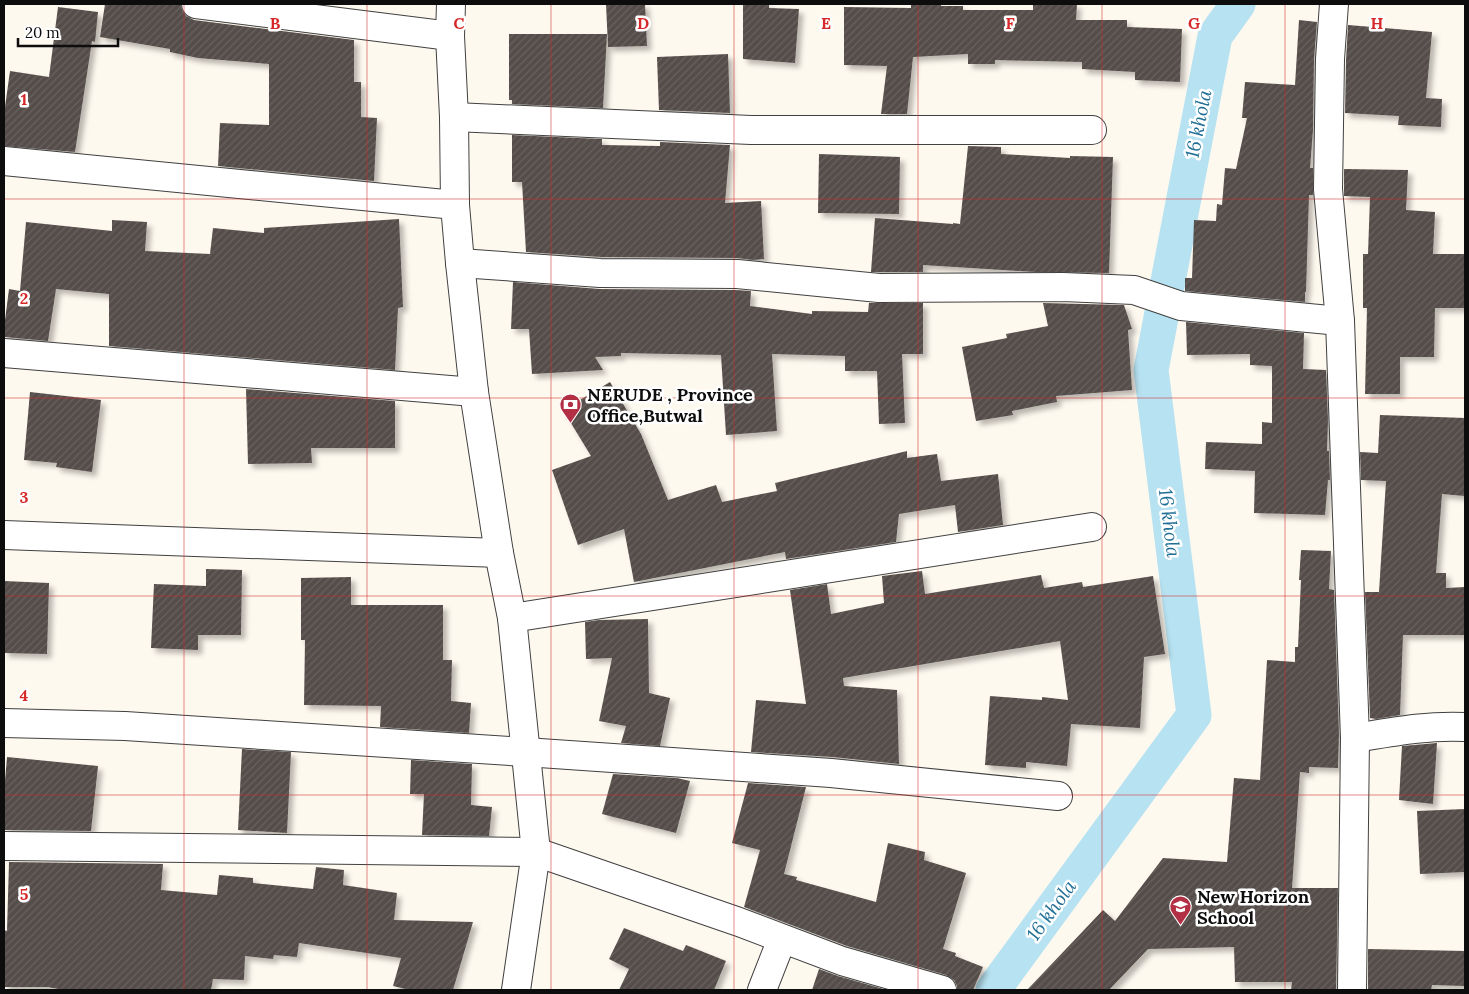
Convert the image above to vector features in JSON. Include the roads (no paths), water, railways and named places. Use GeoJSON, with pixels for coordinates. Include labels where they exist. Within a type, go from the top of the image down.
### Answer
{"type":"FeatureCollection","features":[{"type":"Feature","properties":{"kind":"street"},"geometry":{"type":"LineString","coordinates":[[196,4],[450,36]]}},
{"type":"Feature","properties":{"kind":"street"},"geometry":{"type":"LineString","coordinates":[[451,4],[450,36],[454,117],[455,205],[460,263],[474,392],[499,553],[512,618],[524,752],[536,852],[516,990]]}},
{"type":"Feature","properties":{"kind":"street"},"geometry":{"type":"LineString","coordinates":[[1334,4],[1330,59],[1328,189],[1340,321],[1355,738],[1352,990]]}},
{"type":"Feature","properties":{"kind":"street"},"geometry":{"type":"LineString","coordinates":[[454,117],[751,130],[1092,130]]}},
{"type":"Feature","properties":{"kind":"street"},"geometry":{"type":"LineString","coordinates":[[4,161],[455,205]]}},
{"type":"Feature","properties":{"kind":"street"},"geometry":{"type":"LineString","coordinates":[[460,263],[600,273],[737,274],[879,288],[1063,287],[1134,290],[1180,306],[1340,321]]}},
{"type":"Feature","properties":{"kind":"street"},"geometry":{"type":"LineString","coordinates":[[4,353],[474,392]]}},
{"type":"Feature","properties":{"kind":"street"},"geometry":{"type":"LineString","coordinates":[[512,618],[1092,528]]}},
{"type":"Feature","properties":{"kind":"street"},"geometry":{"type":"LineString","coordinates":[[4,535],[499,553]]}},
{"type":"Feature","properties":{"kind":"street"},"geometry":{"type":"LineString","coordinates":[[4,723],[125,726],[831,773],[1058,796]]}},
{"type":"Feature","properties":{"kind":"street"},"geometry":{"type":"LineString","coordinates":[[1355,738],[1399,730],[1448,726],[1465,727]]}},
{"type":"Feature","properties":{"kind":"street"},"geometry":{"type":"LineString","coordinates":[[4,846],[536,852],[730,919],[842,961],[942,990]]}},
{"type":"Feature","properties":{"kind":"street"},"geometry":{"type":"LineString","coordinates":[[762,990],[782,938]]}},
{"type":"Feature","properties":{"kind":"waterway","name":"16 khola"},"geometry":{"type":"LineString","coordinates":[[993,990],[1194,715],[1151,370],[1215,36],[1238,4]]}},
{"type":"Feature","properties":{"kind":"place","name":"NERUDE , Province Office,Butwal"},"geometry":{"type":"Point","coordinates":[571,424]}},
{"type":"Feature","properties":{"kind":"place","name":"New Horizon School"},"geometry":{"type":"Point","coordinates":[1181,926]}}]}
